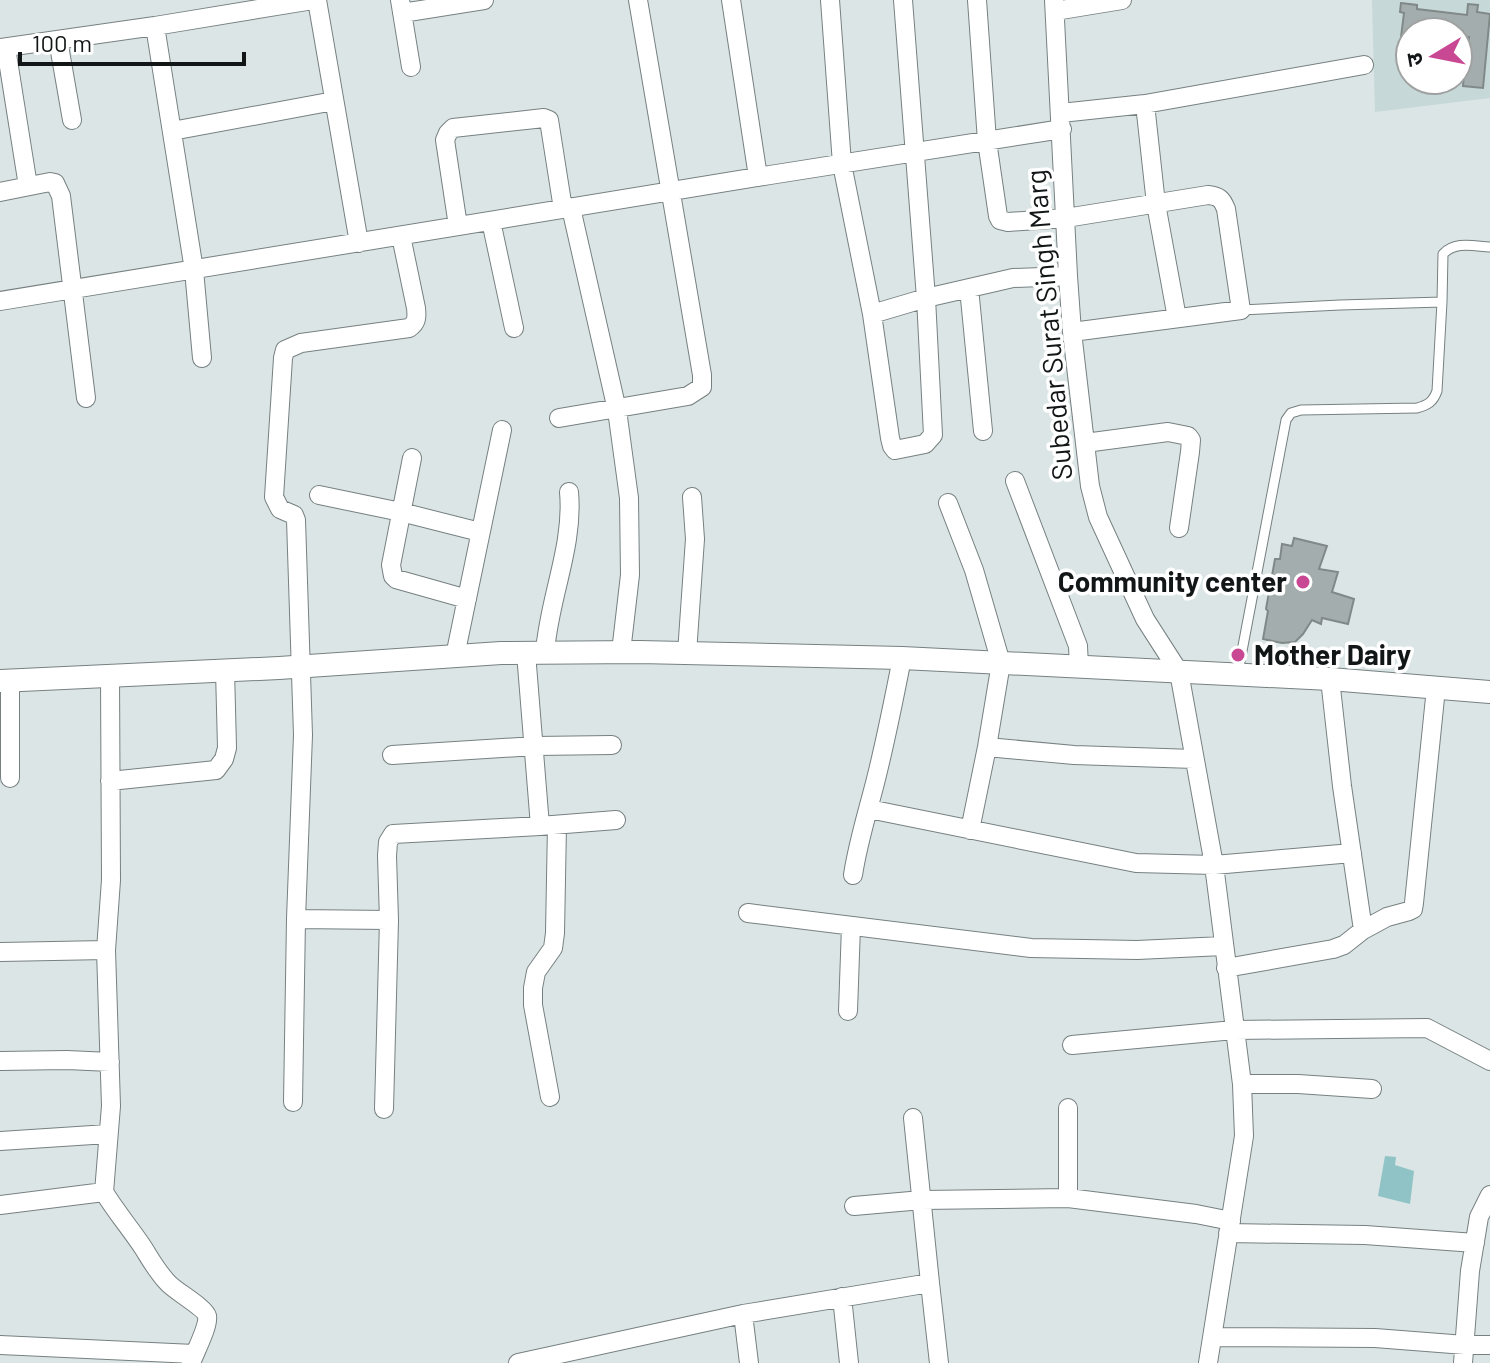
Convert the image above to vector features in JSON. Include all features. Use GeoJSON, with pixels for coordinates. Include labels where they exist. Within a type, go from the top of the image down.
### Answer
{"type":"FeatureCollection","features":[{"type":"Feature","properties":{"kind":"street"},"geometry":{"type":"LineString","coordinates":[[28,186],[3,48],[155,26],[258,4],[315,0],[359,243]]}},
{"type":"Feature","properties":{"kind":"street"},"geometry":{"type":"LineString","coordinates":[[411,67],[401,6],[484,0]]}},
{"type":"Feature","properties":{"kind":"street"},"geometry":{"type":"LineString","coordinates":[[559,418],[688,396],[702,387],[638,0]]}},
{"type":"Feature","properties":{"kind":"street"},"geometry":{"type":"LineString","coordinates":[[731,0],[758,177]]}},
{"type":"Feature","properties":{"kind":"street"},"geometry":{"type":"LineString","coordinates":[[830,0],[842,164],[895,450],[925,444],[933,435],[926,298],[903,0]]}},
{"type":"Feature","properties":{"kind":"street"},"geometry":{"type":"LineString","coordinates":[[977,0],[987,141],[1000,220],[1066,218],[1208,195],[1222,200],[1226,209],[1241,310],[1072,332]]}},
{"type":"Feature","properties":{"kind":"street"},"geometry":{"type":"LineString","coordinates":[[1055,6],[1122,0]]}},
{"type":"Feature","properties":{"kind":"street","name":"Subedar Surat Singh Marg"},"geometry":{"type":"LineString","coordinates":[[1055,6],[1072,332],[1090,486],[1098,517],[1145,619],[1179,672]]}},
{"type":"Feature","properties":{"kind":"street"},"geometry":{"type":"LineString","coordinates":[[155,26],[194,270],[202,358]]}},
{"type":"Feature","properties":{"kind":"street"},"geometry":{"type":"LineString","coordinates":[[58,40],[72,120]]}},
{"type":"Feature","properties":{"kind":"street"},"geometry":{"type":"LineString","coordinates":[[0,301],[987,141],[1145,104],[1364,65]]}},
{"type":"Feature","properties":{"kind":"street"},"geometry":{"type":"LineString","coordinates":[[172,131],[334,101]]}},
{"type":"Feature","properties":{"kind":"street"},"geometry":{"type":"LineString","coordinates":[[1145,104],[1156,204],[1177,318]]}},
{"type":"Feature","properties":{"kind":"street"},"geometry":{"type":"LineString","coordinates":[[458,226],[445,140],[448,133],[453,128],[544,118],[549,120],[567,209],[617,410],[629,498],[630,575],[621,652]]}},
{"type":"Feature","properties":{"kind":"street"},"geometry":{"type":"LineString","coordinates":[[0,192],[46,182],[55,183],[61,196],[86,398]]}},
{"type":"Feature","properties":{"kind":"street"},"geometry":{"type":"LineString","coordinates":[[491,221],[514,328]]}},
{"type":"Feature","properties":{"kind":"street"},"geometry":{"type":"LineString","coordinates":[[293,1102],[303,735],[296,520],[294,515],[280,509],[274,497],[283,358],[285,350],[301,343],[414,325],[416,308],[401,236]]}},
{"type":"Feature","properties":{"kind":"street"},"geometry":{"type":"LineString","coordinates":[[872,314],[1013,278],[1068,276]]}},
{"type":"Feature","properties":{"kind":"street"},"geometry":{"type":"LineString","coordinates":[[969,288],[983,431]]}},
{"type":"Feature","properties":{"kind":"street"},"geometry":{"type":"LineString","coordinates":[[455,656],[502,430]]}},
{"type":"Feature","properties":{"kind":"street"},"geometry":{"type":"LineString","coordinates":[[1085,443],[1168,432],[1188,436],[1191,440],[1179,528]]}},
{"type":"Feature","properties":{"kind":"street"},"geometry":{"type":"LineString","coordinates":[[412,458],[391,565],[393,576],[467,599]]}},
{"type":"Feature","properties":{"kind":"street"},"geometry":{"type":"LineString","coordinates":[[1015,481],[1078,646],[1079,667]]}},
{"type":"Feature","properties":{"kind":"street"},"geometry":{"type":"LineString","coordinates":[[550,1097],[533,1005],[536,972],[553,948],[555,933],[549,826],[535,746],[536,652],[549,620],[568,538],[571,511],[569,492]]}},
{"type":"Feature","properties":{"kind":"street"},"geometry":{"type":"LineString","coordinates":[[319,495],[480,532]]}},
{"type":"Feature","properties":{"kind":"street"},"geometry":{"type":"LineString","coordinates":[[687,653],[695,539],[692,497]]}},
{"type":"Feature","properties":{"kind":"street"},"geometry":{"type":"LineString","coordinates":[[948,503],[974,570],[1001,663],[970,830]]}},
{"type":"Feature","properties":{"kind":"street"},"geometry":{"type":"LineString","coordinates":[[10,778],[5,681],[536,652],[621,652],[902,658],[1330,679],[1490,692]]}},
{"type":"Feature","properties":{"kind":"street"},"geometry":{"type":"LineString","coordinates":[[853,875],[902,658]]}},
{"type":"Feature","properties":{"kind":"street"},"geometry":{"type":"LineString","coordinates":[[110,781],[216,770],[227,748],[225,670]]}},
{"type":"Feature","properties":{"kind":"street"},"geometry":{"type":"LineString","coordinates":[[1179,672],[1214,865],[1242,1084],[1244,1136],[1208,1363]]}},
{"type":"Feature","properties":{"kind":"street"},"geometry":{"type":"LineString","coordinates":[[0,1345],[192,1359],[206,1325],[207,1316],[202,1308],[171,1287],[155,1270],[104,1192],[111,1106],[106,950],[111,880],[110,675]]}},
{"type":"Feature","properties":{"kind":"street"},"geometry":{"type":"LineString","coordinates":[[1330,679],[1363,930]]}},
{"type":"Feature","properties":{"kind":"street"},"geometry":{"type":"LineString","coordinates":[[1226,968],[1333,949],[1387,917],[1413,909],[1436,688]]}},
{"type":"Feature","properties":{"kind":"street"},"geometry":{"type":"LineString","coordinates":[[392,755],[535,746],[612,745]]}},
{"type":"Feature","properties":{"kind":"street"},"geometry":{"type":"LineString","coordinates":[[987,747],[1074,755],[1194,759]]}},
{"type":"Feature","properties":{"kind":"street"},"geometry":{"type":"LineString","coordinates":[[869,809],[1136,863],[1214,865],[1352,853]]}},
{"type":"Feature","properties":{"kind":"street"},"geometry":{"type":"LineString","coordinates":[[384,1109],[389,920],[387,856],[388,842],[393,834],[616,820]]}},
{"type":"Feature","properties":{"kind":"street"},"geometry":{"type":"LineString","coordinates":[[748,913],[1031,948],[1137,950],[1223,946]]}},
{"type":"Feature","properties":{"kind":"street"},"geometry":{"type":"LineString","coordinates":[[296,919],[389,920]]}},
{"type":"Feature","properties":{"kind":"street"},"geometry":{"type":"LineString","coordinates":[[848,1011],[851,926]]}},
{"type":"Feature","properties":{"kind":"street"},"geometry":{"type":"LineString","coordinates":[[0,952],[106,950]]}},
{"type":"Feature","properties":{"kind":"street"},"geometry":{"type":"LineString","coordinates":[[1072,1045],[1234,1030],[1427,1028],[1490,1061]]}},
{"type":"Feature","properties":{"kind":"street"},"geometry":{"type":"LineString","coordinates":[[0,1061],[110,1062]]}},
{"type":"Feature","properties":{"kind":"street"},"geometry":{"type":"LineString","coordinates":[[1242,1084],[1372,1089]]}},
{"type":"Feature","properties":{"kind":"street"},"geometry":{"type":"LineString","coordinates":[[1068,1108],[1068,1198]]}},
{"type":"Feature","properties":{"kind":"street"},"geometry":{"type":"LineString","coordinates":[[913,1118],[939,1363]]}},
{"type":"Feature","properties":{"kind":"street"},"geometry":{"type":"LineString","coordinates":[[0,1141],[108,1134]]}},
{"type":"Feature","properties":{"kind":"street"},"geometry":{"type":"LineString","coordinates":[[0,1205],[104,1192]]}},
{"type":"Feature","properties":{"kind":"street"},"geometry":{"type":"LineString","coordinates":[[1464,1354],[1470,1271],[1479,1217],[1490,1195]]}},
{"type":"Feature","properties":{"kind":"street"},"geometry":{"type":"LineString","coordinates":[[854,1206],[922,1200],[1068,1198],[1196,1214],[1230,1227],[1475,1243]]}},
{"type":"Feature","properties":{"kind":"street"},"geometry":{"type":"LineString","coordinates":[[518,1363],[743,1314],[930,1283]]}},
{"type":"Feature","properties":{"kind":"street"},"geometry":{"type":"LineString","coordinates":[[842,1297],[849,1363]]}},
{"type":"Feature","properties":{"kind":"street"},"geometry":{"type":"LineString","coordinates":[[743,1314],[749,1363]]}},
{"type":"Feature","properties":{"kind":"street"},"geometry":{"type":"LineString","coordinates":[[1213,1337],[1375,1338],[1464,1354],[1490,1345]]}},
{"type":"Feature","properties":{"kind":"street"},"geometry":{"type":"LineString","coordinates":[[608,1343],[610,1363]]}},
{"type":"Feature","properties":{"kind":"lane"},"geometry":{"type":"LineString","coordinates":[[1237,675],[1286,420],[1291,413],[1301,410],[1417,408],[1434,400],[1437,391],[1443,254],[1450,247],[1460,245],[1490,247]]}},
{"type":"Feature","properties":{"kind":"lane"},"geometry":{"type":"LineString","coordinates":[[1241,310],[1442,302]]}},
{"type":"Feature","properties":{"kind":"shaded area"},"geometry":{"type":"Polygon","coordinates":[[[1372,0],[1490,0],[1490,98],[1375,112],[1372,0]]]}},
{"type":"Feature","properties":{"kind":"shaded area"},"geometry":{"type":"Polygon","coordinates":[[[1385,1156],[1396,1157],[1395,1165],[1414,1171],[1410,1204],[1378,1196],[1385,1156]]]}},
{"type":"Feature","properties":{"kind":"building"},"geometry":{"type":"Polygon","coordinates":[[[1401,3],[1417,5],[1417,9],[1467,15],[1468,4],[1478,5],[1477,12],[1490,14],[1483,88],[1474,87],[1474,16],[1404,16],[1400,12],[1401,3]]]}},
{"type":"Feature","properties":{"kind":"building","name":"Community center"},"geometry":{"type":"Polygon","coordinates":[[[1294,538],[1327,546],[1319,569],[1338,572],[1332,592],[1354,599],[1348,624],[1322,618],[1321,624],[1312,620],[1295,642],[1282,643],[1263,639],[1266,609],[1275,559],[1280,559],[1282,544],[1292,546],[1294,538]]]}},
{"type":"Feature","properties":{"kind":"place","name":"Community center"},"geometry":{"type":"Point","coordinates":[1303,582]}},
{"type":"Feature","properties":{"kind":"place","name":"Mother Dairy"},"geometry":{"type":"Point","coordinates":[1238,655]}}]}
